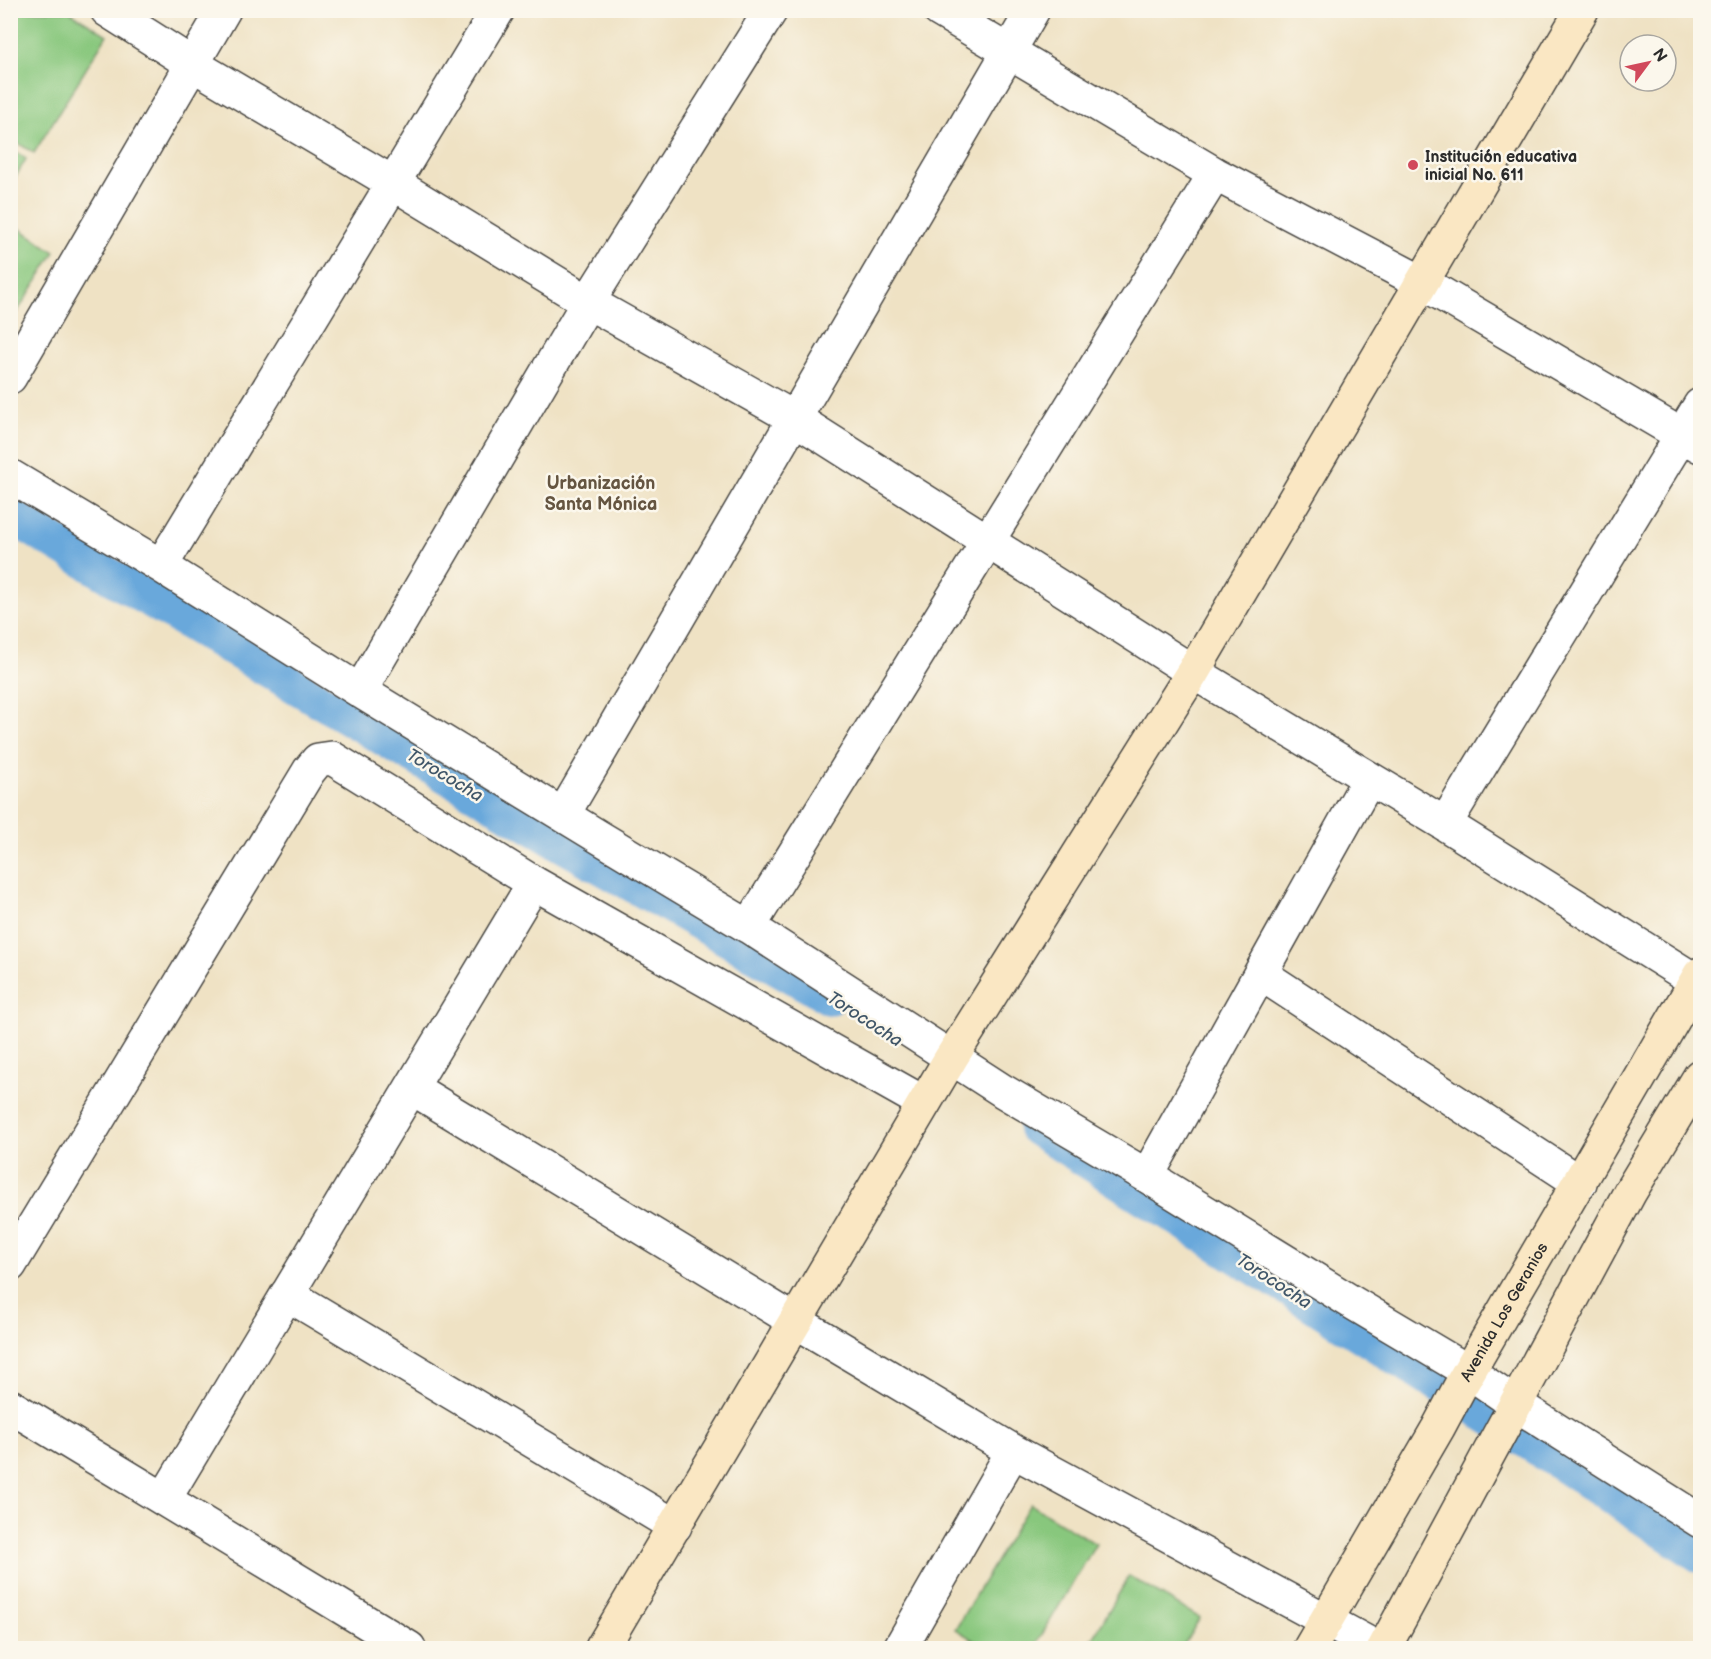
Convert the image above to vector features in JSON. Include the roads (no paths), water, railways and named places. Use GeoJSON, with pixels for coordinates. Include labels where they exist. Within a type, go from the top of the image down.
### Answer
{"type":"FeatureCollection","features":[{"type":"Feature","properties":{"kind":"street"},"geometry":{"type":"LineString","coordinates":[[107,10],[192,64],[588,302],[794,418],[1193,672],[1698,978]]}},
{"type":"Feature","properties":{"kind":"street"},"geometry":{"type":"LineString","coordinates":[[10,377],[224,10]]}},
{"type":"Feature","properties":{"kind":"street"},"geometry":{"type":"LineString","coordinates":[[161,566],[498,10]]}},
{"type":"Feature","properties":{"kind":"street"},"geometry":{"type":"LineString","coordinates":[[360,691],[588,302],[771,10]]}},
{"type":"Feature","properties":{"kind":"street"},"geometry":{"type":"LineString","coordinates":[[939,10],[1215,174],[1423,284],[1691,441]]}},
{"type":"Feature","properties":{"kind":"street"},"geometry":{"type":"LineString","coordinates":[[563,815],[1032,10]]}},
{"type":"Feature","properties":{"kind":"street"},"geometry":{"type":"LineString","coordinates":[[602,1648],[941,1076],[1193,672],[1582,10]]}},
{"type":"Feature","properties":{"kind":"street"},"geometry":{"type":"LineString","coordinates":[[749,927],[1215,174]]}},
{"type":"Feature","properties":{"kind":"street"},"geometry":{"type":"LineString","coordinates":[[1445,824],[1691,441],[1701,405]]}},
{"type":"Feature","properties":{"kind":"street"},"geometry":{"type":"LineString","coordinates":[[10,476],[161,566],[360,691],[749,927],[941,1076]]}},
{"type":"Feature","properties":{"kind":"street"},"geometry":{"type":"LineString","coordinates":[[10,1266],[303,781],[318,760],[332,758],[534,884],[941,1076],[1003,1091],[1147,1176],[1343,1297],[1465,1377],[1516,1406],[1701,1521]]}},
{"type":"Feature","properties":{"kind":"street"},"geometry":{"type":"LineString","coordinates":[[1147,1176],[1369,779]]}},
{"type":"Feature","properties":{"kind":"street"},"geometry":{"type":"LineString","coordinates":[[165,1498],[534,884]]}},
{"type":"Feature","properties":{"kind":"street"},"geometry":{"type":"LineString","coordinates":[[1261,974],[1580,1184]]}},
{"type":"Feature","properties":{"kind":"street","name":"Avenida Los Geranios"},"geometry":{"type":"LineString","coordinates":[[1310,1648],[1698,978]]}},
{"type":"Feature","properties":{"kind":"street"},"geometry":{"type":"LineString","coordinates":[[1384,1648],[1630,1192],[1701,1076]]}},
{"type":"Feature","properties":{"kind":"street"},"geometry":{"type":"LineString","coordinates":[[412,1088],[795,1321],[1013,1450],[1377,1648]]}},
{"type":"Feature","properties":{"kind":"street"},"geometry":{"type":"LineString","coordinates":[[287,1294],[675,1526]]}},
{"type":"Feature","properties":{"kind":"street"},"geometry":{"type":"LineString","coordinates":[[10,1406],[409,1648]]}},
{"type":"Feature","properties":{"kind":"street"},"geometry":{"type":"LineString","coordinates":[[900,1648],[1013,1450]]}},
{"type":"Feature","properties":{"kind":"waterway","name":"Torococha"},"geometry":{"type":"LineString","coordinates":[[10,515],[562,844],[830,997]]}},
{"type":"Feature","properties":{"kind":"waterway","name":"Torococha"},"geometry":{"type":"LineString","coordinates":[[1036,1128],[1500,1423],[1700,1555]]}},
{"type":"Feature","properties":{"kind":"place","name":"Institución educativa inicial No. 611"},"geometry":{"type":"Point","coordinates":[1413,165]}},
{"type":"Feature","properties":{"kind":"district","name":"Urbanización Santa Mónica"},"geometry":{"type":"Point","coordinates":[601,493]}}]}
